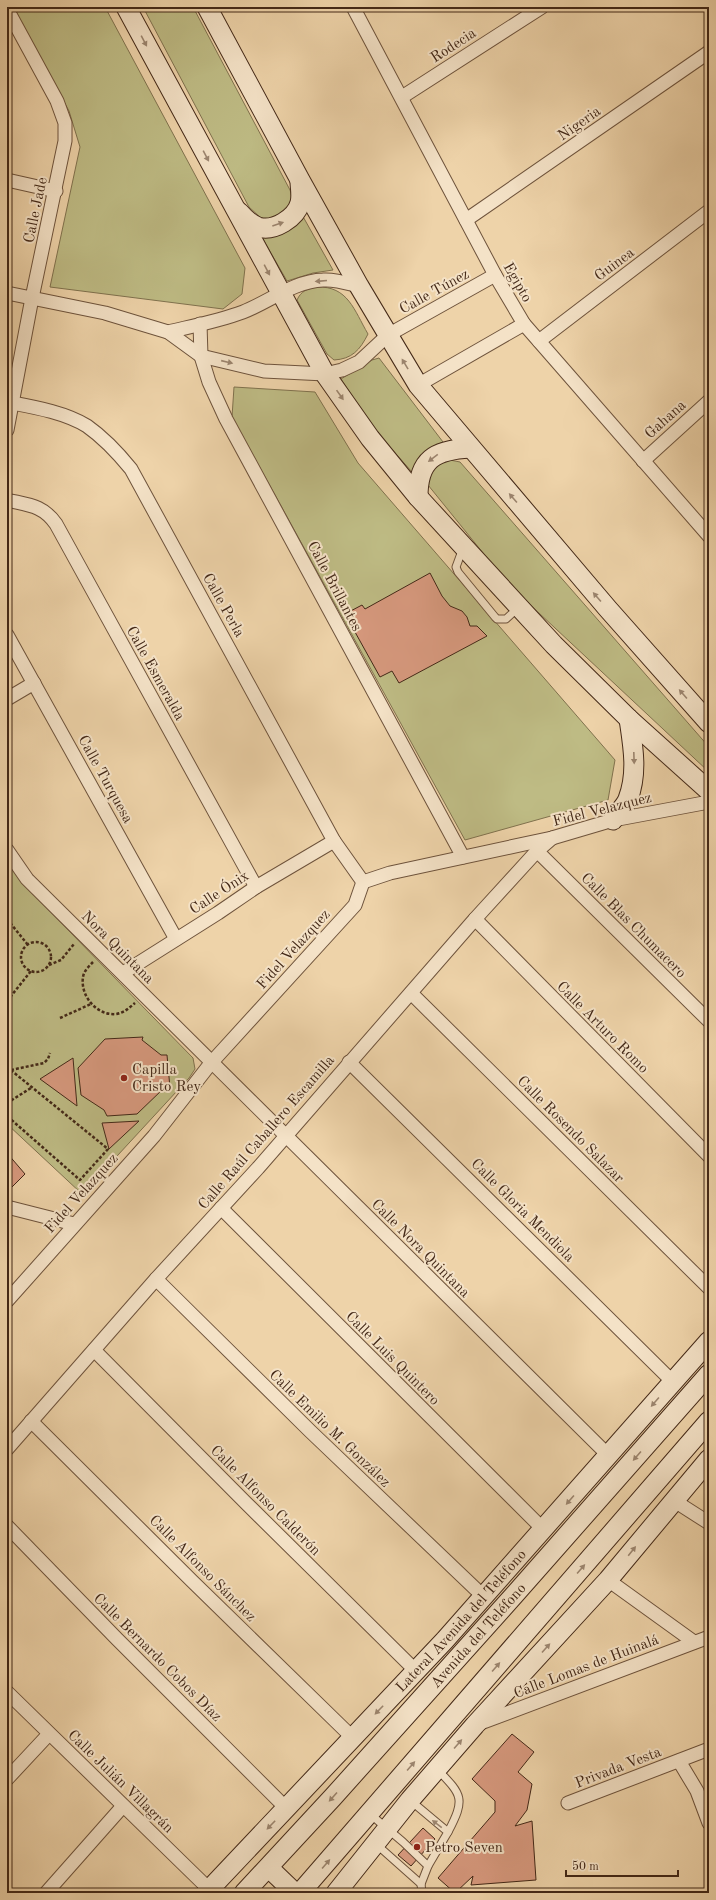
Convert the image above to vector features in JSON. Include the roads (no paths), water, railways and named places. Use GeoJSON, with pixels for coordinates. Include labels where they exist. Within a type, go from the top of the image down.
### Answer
{"type":"FeatureCollection","features":[{"type":"Feature","properties":{"kind":"main road"},"geometry":{"type":"LineString","coordinates":[[126,7],[280,294],[325,374],[370,438],[418,497],[554,645],[629,719],[709,791]]}},
{"type":"Feature","properties":{"kind":"main road"},"geometry":{"type":"LineString","coordinates":[[207,7],[359,286],[418,385],[608,609],[709,723]]}},
{"type":"Feature","properties":{"kind":"main road"},"geometry":{"type":"LineString","coordinates":[[234,207],[248,222],[260,228],[285,222],[296,212],[300,204],[300,180]]}},
{"type":"Feature","properties":{"kind":"main road"},"geometry":{"type":"LineString","coordinates":[[418,497],[423,466],[432,457],[444,451],[470,448]]}},
{"type":"Feature","properties":{"kind":"main road"},"geometry":{"type":"LineString","coordinates":[[613,820],[627,800],[633,781],[634,758],[629,719]]}},
{"type":"Feature","properties":{"kind":"main road","name":"Lateral Avenida del Teléfono"},"geometry":{"type":"LineString","coordinates":[[209,1892],[445,1640],[544,1530],[709,1341]]}},
{"type":"Feature","properties":{"kind":"main road","name":"Avenida del Teléfono"},"geometry":{"type":"LineString","coordinates":[[244,1893],[269,1868],[460,1655],[709,1374]]}},
{"type":"Feature","properties":{"kind":"main road"},"geometry":{"type":"LineString","coordinates":[[300,1893],[709,1421]]}},
{"type":"Feature","properties":{"kind":"main road"},"geometry":{"type":"LineString","coordinates":[[336,1893],[410,1800],[475,1725],[608,1580],[673,1500],[709,1459]]}},
{"type":"Feature","properties":{"kind":"main road"},"geometry":{"type":"LineString","coordinates":[[445,1640],[460,1655]]}},
{"type":"Feature","properties":{"kind":"main road"},"geometry":{"type":"LineString","coordinates":[[269,1868],[295,1893]]}},
{"type":"Feature","properties":{"kind":"street","name":"Egipto"},"geometry":{"type":"LineString","coordinates":[[353,7],[495,275],[524,324],[709,536]]}},
{"type":"Feature","properties":{"kind":"street","name":"Rodecia"},"geometry":{"type":"LineString","coordinates":[[402,97],[542,7]]}},
{"type":"Feature","properties":{"kind":"street","name":"Calle Jade"},"geometry":{"type":"LineString","coordinates":[[7,8],[57,101],[65,123],[65,141],[56,191],[10,403],[7,430]]}},
{"type":"Feature","properties":{"kind":"street","name":"Nigeria"},"geometry":{"type":"LineString","coordinates":[[466,220],[709,52]]}},
{"type":"Feature","properties":{"kind":"street"},"geometry":{"type":"LineString","coordinates":[[7,180],[56,191]]}},
{"type":"Feature","properties":{"kind":"street","name":"Guinea"},"geometry":{"type":"LineString","coordinates":[[539,341],[709,211]]}},
{"type":"Feature","properties":{"kind":"street","name":"Calle Túnez"},"geometry":{"type":"LineString","coordinates":[[201,356],[264,371],[325,374],[342,370],[359,362],[388,335],[495,275]]}},
{"type":"Feature","properties":{"kind":"street"},"geometry":{"type":"LineString","coordinates":[[168,332],[242,312],[310,282],[323,280],[338,281],[359,286]]}},
{"type":"Feature","properties":{"kind":"street"},"geometry":{"type":"LineString","coordinates":[[7,293],[105,313],[168,332],[201,356]]}},
{"type":"Feature","properties":{"kind":"street","name":"Calle Brillantes"},"geometry":{"type":"LineString","coordinates":[[200,324],[201,356],[209,382],[226,419],[463,857]]}},
{"type":"Feature","properties":{"kind":"street"},"geometry":{"type":"LineString","coordinates":[[418,385],[524,324]]}},
{"type":"Feature","properties":{"kind":"street","name":"Gahana"},"geometry":{"type":"LineString","coordinates":[[643,461],[709,401]]}},
{"type":"Feature","properties":{"kind":"street","name":"Calle Perla"},"geometry":{"type":"LineString","coordinates":[[10,403],[52,412],[86,426],[113,447],[131,469],[334,841],[363,882]]}},
{"type":"Feature","properties":{"kind":"street","name":"Calle Esmeralda"},"geometry":{"type":"LineString","coordinates":[[7,500],[39,508],[49,515],[56,524],[256,887]]}},
{"type":"Feature","properties":{"kind":"street","name":"Calle Turquesa"},"geometry":{"type":"LineString","coordinates":[[7,634],[176,939]]}},
{"type":"Feature","properties":{"kind":"street"},"geometry":{"type":"LineString","coordinates":[[7,698],[34,683]]}},
{"type":"Feature","properties":{"kind":"street","name":"Fidel Velazquez"},"geometry":{"type":"LineString","coordinates":[[7,1301],[154,1136],[211,1063],[355,904],[363,882],[390,873],[552,838],[613,820],[709,802]]}},
{"type":"Feature","properties":{"kind":"street","name":"Calle Raúl Caballero Escamilla"},"geometry":{"type":"LineString","coordinates":[[7,1449],[156,1279],[285,1136],[475,919],[537,852],[552,838]]}},
{"type":"Feature","properties":{"kind":"street","name":"Calle Ónix"},"geometry":{"type":"LineString","coordinates":[[123,973],[256,887],[334,841]]}},
{"type":"Feature","properties":{"kind":"street","name":"Nora Quintana"},"geometry":{"type":"LineString","coordinates":[[7,850],[27,879],[123,973],[211,1063]]}},
{"type":"Feature","properties":{"kind":"street","name":"Calle Blas Chumacero"},"geometry":{"type":"LineString","coordinates":[[537,852],[709,1021]]}},
{"type":"Feature","properties":{"kind":"street","name":"Calle Arturo Romo"},"geometry":{"type":"LineString","coordinates":[[475,919],[709,1156]]}},
{"type":"Feature","properties":{"kind":"street","name":"Calle Rosendo Salazar"},"geometry":{"type":"LineString","coordinates":[[411,993],[709,1288]]}},
{"type":"Feature","properties":{"kind":"street","name":"Calle Gloria Mendiola"},"geometry":{"type":"LineString","coordinates":[[349,1062],[673,1382]]}},
{"type":"Feature","properties":{"kind":"street","name":"Calle Nora Quintana"},"geometry":{"type":"LineString","coordinates":[[211,1063],[608,1456]]}},
{"type":"Feature","properties":{"kind":"street"},"geometry":{"type":"LineString","coordinates":[[7,1207],[74,1224]]}},
{"type":"Feature","properties":{"kind":"street","name":"Calle Luis Quintero"},"geometry":{"type":"LineString","coordinates":[[221,1208],[544,1530]]}},
{"type":"Feature","properties":{"kind":"street","name":"Calle Emilio M. González"},"geometry":{"type":"LineString","coordinates":[[156,1279],[310,1431],[484,1597]]}},
{"type":"Feature","properties":{"kind":"street","name":"Calle Alfonso Calderón"},"geometry":{"type":"LineString","coordinates":[[94,1350],[416,1671]]}},
{"type":"Feature","properties":{"kind":"street","name":"Calle Alfonso Sánchez"},"geometry":{"type":"LineString","coordinates":[[31,1421],[353,1738]]}},
{"type":"Feature","properties":{"kind":"street"},"geometry":{"type":"LineString","coordinates":[[673,1500],[709,1523]]}},
{"type":"Feature","properties":{"kind":"street","name":"Calle Bernardo Cobos Díaz"},"geometry":{"type":"LineString","coordinates":[[7,1526],[117,1639],[288,1809]]}},
{"type":"Feature","properties":{"kind":"street"},"geometry":{"type":"LineString","coordinates":[[608,1580],[694,1642]]}},
{"type":"Feature","properties":{"kind":"street","name":"Calle Lomas de Huinalá"},"geometry":{"type":"LineString","coordinates":[[475,1725],[709,1637]]}},
{"type":"Feature","properties":{"kind":"street","name":"Calle Julián Villagrán"},"geometry":{"type":"LineString","coordinates":[[7,1692],[209,1892]]}},
{"type":"Feature","properties":{"kind":"street"},"geometry":{"type":"LineString","coordinates":[[7,1779],[49,1734]]}},
{"type":"Feature","properties":{"kind":"street","name":"Privada Vesta"},"geometry":{"type":"LineString","coordinates":[[568,1803],[709,1749]]}},
{"type":"Feature","properties":{"kind":"street"},"geometry":{"type":"LineString","coordinates":[[679,1761],[697,1791],[709,1824]]}},
{"type":"Feature","properties":{"kind":"street"},"geometry":{"type":"LineString","coordinates":[[46,1893],[123,1806]]}},
{"type":"Feature","properties":{"kind":"lane"},"geometry":{"type":"LineString","coordinates":[[464,546],[456,567],[458,572],[495,617],[500,620],[506,619],[519,607]]}},
{"type":"Feature","properties":{"kind":"lane"},"geometry":{"type":"LineString","coordinates":[[422,1893],[421,1884],[428,1866],[459,1812],[459,1795],[456,1789],[437,1769]]}},
{"type":"Feature","properties":{"kind":"lane"},"geometry":{"type":"LineString","coordinates":[[410,1800],[448,1832]]}},
{"type":"Feature","properties":{"kind":"lane"},"geometry":{"type":"LineString","coordinates":[[370,1814],[428,1866]]}},
{"type":"Feature","properties":{"kind":"lane"},"geometry":{"type":"LineString","coordinates":[[375,1843],[421,1884]]}},
{"type":"Feature","properties":{"kind":"place","name":"Capilla Cristo Rey"},"geometry":{"type":"Point","coordinates":[124,1078]}},
{"type":"Feature","properties":{"kind":"place","name":"Petro Seven"},"geometry":{"type":"Point","coordinates":[417,1847]}}]}
